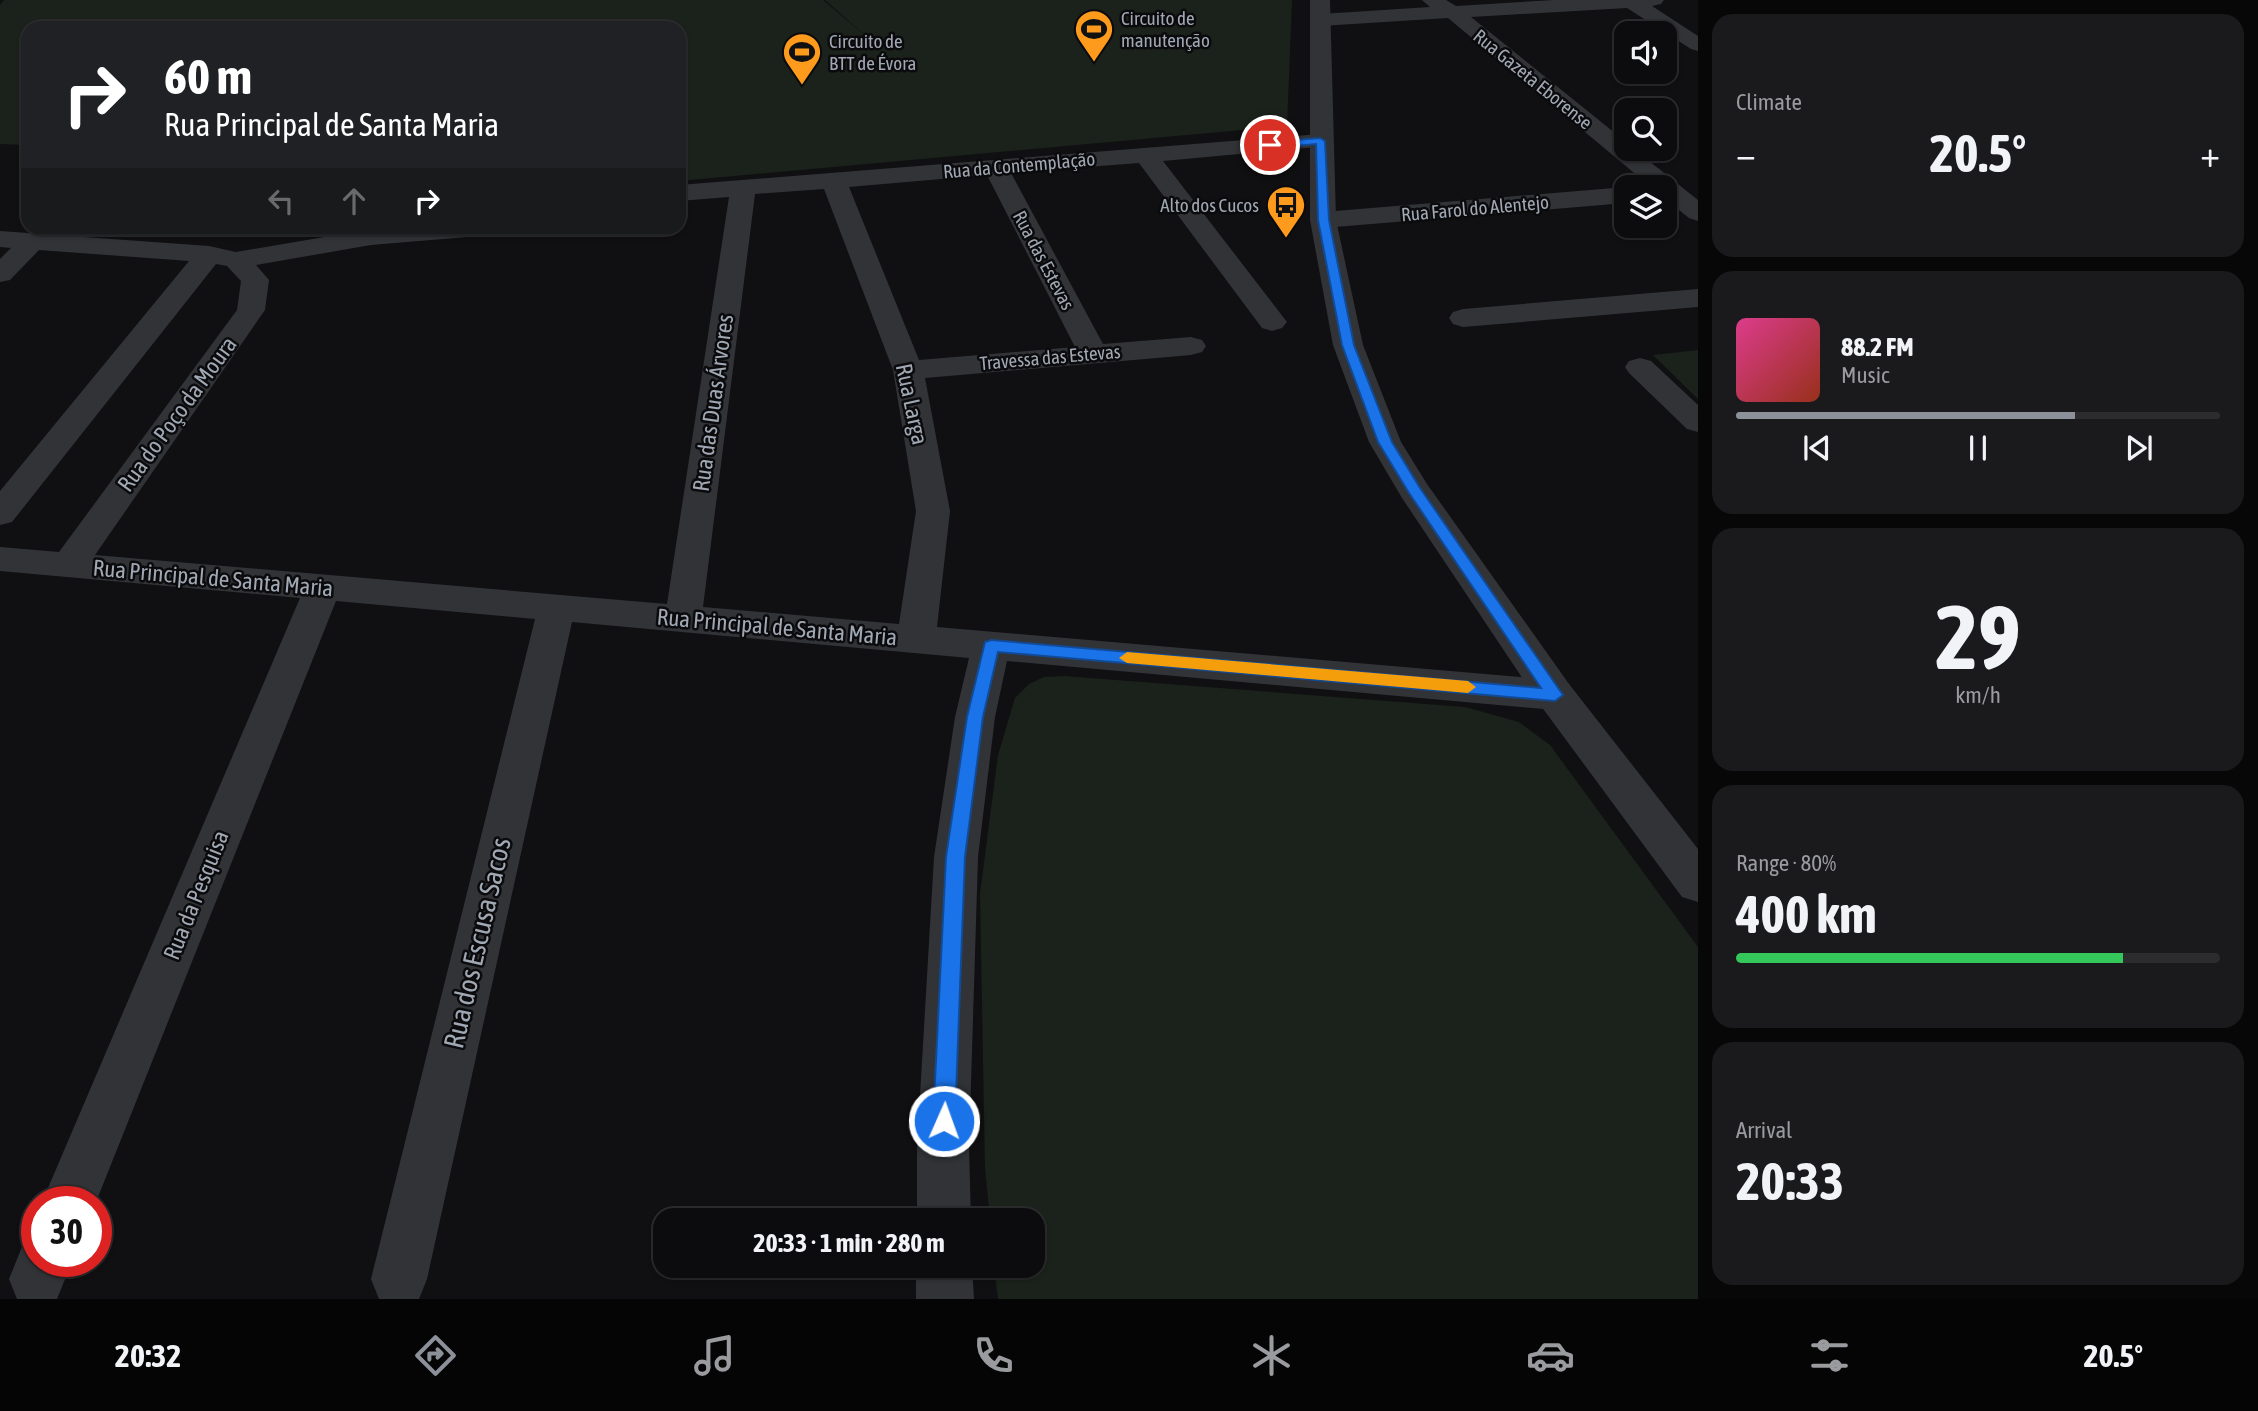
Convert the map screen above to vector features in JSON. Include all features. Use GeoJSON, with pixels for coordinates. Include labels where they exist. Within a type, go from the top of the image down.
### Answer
{"type":"FeatureCollection","features":[{"type":"Feature","properties":{"kind":"street"},"geometry":{"type":"LineString","coordinates":[[1654,0],[1320,10],[1323,220],[1348,345],[1385,442],[1414,490],[1555,695],[1698,883]]}},
{"type":"Feature","properties":{"kind":"street"},"geometry":{"type":"LineString","coordinates":[[1630,1],[1698,45]]}},
{"type":"Feature","properties":{"kind":"street","name":"Rua Gazeta Eborense"},"geometry":{"type":"LineString","coordinates":[[1442,6],[1647,175]]}},
{"type":"Feature","properties":{"kind":"street","name":"Rua da Contemplação"},"geometry":{"type":"LineString","coordinates":[[686,192],[1320,141]]}},
{"type":"Feature","properties":{"kind":"street"},"geometry":{"type":"LineString","coordinates":[[1146,155],[1272,322]]}},
{"type":"Feature","properties":{"kind":"street","name":"Rua das Estevas"},"geometry":{"type":"LineString","coordinates":[[995,166],[1093,353]]}},
{"type":"Feature","properties":{"kind":"street","name":"Rua Larga"},"geometry":{"type":"LineString","coordinates":[[833,179],[908,370],[933,511],[916,639]]}},
{"type":"Feature","properties":{"kind":"street","name":"Rua das Duas Árvores"},"geometry":{"type":"LineString","coordinates":[[683,619],[730,187]]}},
{"type":"Feature","properties":{"kind":"street"},"geometry":{"type":"LineString","coordinates":[[1677,191],[1698,190]]}},
{"type":"Feature","properties":{"kind":"street","name":"Rua Farol do Alentejo"},"geometry":{"type":"LineString","coordinates":[[1323,220],[1614,196]]}},
{"type":"Feature","properties":{"kind":"street","name":"Rua Gazeta Eborense"},"geometry":{"type":"LineString","coordinates":[[1677,198],[1698,213]]}},
{"type":"Feature","properties":{"kind":"street"},"geometry":{"type":"LineString","coordinates":[[0,239],[223,257],[395,235]]}},
{"type":"Feature","properties":{"kind":"street"},"geometry":{"type":"LineString","coordinates":[[0,274],[33,242]]}},
{"type":"Feature","properties":{"kind":"street"},"geometry":{"type":"LineString","coordinates":[[0,514],[223,257]]}},
{"type":"Feature","properties":{"kind":"street","name":"Rua do Poço da Moura"},"geometry":{"type":"LineString","coordinates":[[69,565],[251,310],[255,280],[223,257]]}},
{"type":"Feature","properties":{"kind":"street"},"geometry":{"type":"LineString","coordinates":[[1463,318],[1698,298]]}},
{"type":"Feature","properties":{"kind":"street","name":"Travessa das Estevas"},"geometry":{"type":"LineString","coordinates":[[908,370],[1192,346]]}},
{"type":"Feature","properties":{"kind":"street"},"geometry":{"type":"LineString","coordinates":[[1640,367],[1698,422]]}},
{"type":"Feature","properties":{"kind":"street","name":"Rua Principal de Santa Maria"},"geometry":{"type":"LineString","coordinates":[[0,559],[1555,695]]}},
{"type":"Feature","properties":{"kind":"street","name":"Rua da Pesquisa"},"geometry":{"type":"LineString","coordinates":[[76,1186],[323,587]]}},
{"type":"Feature","properties":{"kind":"street","name":"Rua dos Escusa Sacos"},"geometry":{"type":"LineString","coordinates":[[399,1279],[556,608]]}},
{"type":"Feature","properties":{"kind":"street"},"geometry":{"type":"LineString","coordinates":[[944,1208],[943,1147],[956,857],[975,717],[991,646]]}},
{"type":"Feature","properties":{"kind":"street"},"geometry":{"type":"LineString","coordinates":[[944,1278],[945,1299]]}},
{"type":"Feature","properties":{"kind":"shaded area"},"geometry":{"type":"Polygon","coordinates":[[[4,0],[823,0],[868,38],[825,0],[1292,0],[1287,126],[686,180],[686,21],[21,21],[21,145],[0,144],[0,5],[4,0]]]}},
{"type":"Feature","properties":{"kind":"shaded area"},"geometry":{"type":"Polygon","coordinates":[[[1698,350],[1698,399],[1653,355],[1698,350]]]}},
{"type":"Feature","properties":{"kind":"shaded area"},"geometry":{"type":"Polygon","coordinates":[[[1064,676],[1465,707],[1519,722],[1550,745],[1698,947],[1698,1299],[998,1299],[996,1278],[1045,1278],[1045,1208],[989,1208],[985,1168],[980,894],[998,755],[1015,698],[1029,684],[1044,677],[1064,676]]]}},
{"type":"Feature","properties":{"kind":"slow traffic"},"geometry":{"type":"LineString","coordinates":[[1127,658],[1468,687]]}},
{"type":"Feature","properties":{"kind":"place","name":"Circuito de manutenção"},"geometry":{"type":"Point","coordinates":[1094,63]}},
{"type":"Feature","properties":{"kind":"place","name":"Circuito de BTT de Évora"},"geometry":{"type":"Point","coordinates":[802,86]}},
{"type":"Feature","properties":{"kind":"place","name":"Alto dos Cucos"},"geometry":{"type":"Point","coordinates":[1286,239]}},
{"type":"Feature","properties":{"kind":"route"},"geometry":{"type":"LineString","coordinates":[[944,1121],[956,857],[975,717],[991,646],[1555,695],[1414,490],[1385,442],[1348,345],[1323,220],[1320,141],[1270,145]]}}]}
